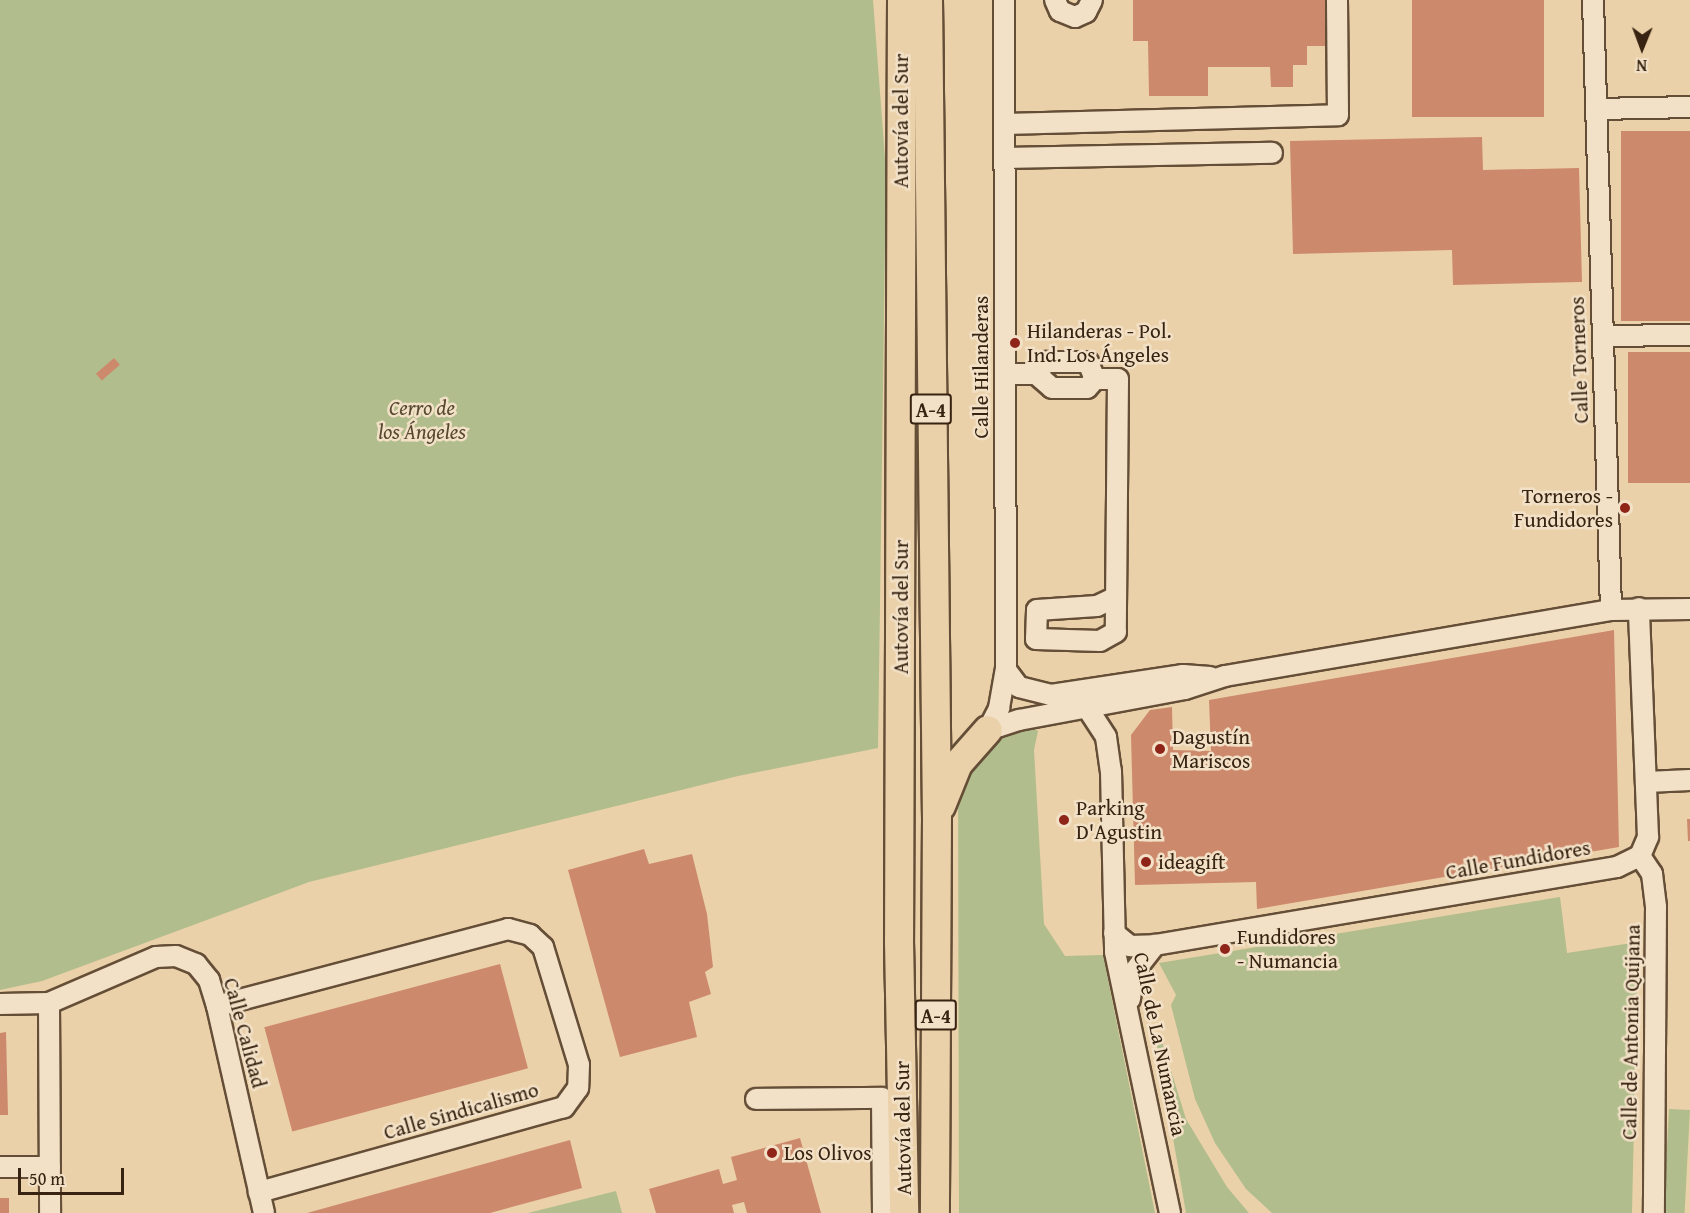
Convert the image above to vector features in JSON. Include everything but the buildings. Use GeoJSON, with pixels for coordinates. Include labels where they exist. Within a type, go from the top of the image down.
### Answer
{"type":"FeatureCollection","features":[{"type":"Feature","properties":{"kind":"highway"},"geometry":{"type":"LineString","coordinates":[[882,0],[888,112],[901,189]]}},
{"type":"Feature","properties":{"kind":"highway","name":"Autovía del Sur"},"geometry":{"type":"LineString","coordinates":[[902,0],[899,940],[904,1213]]}},
{"type":"Feature","properties":{"kind":"highway","name":"Autovía del Sur"},"geometry":{"type":"LineString","coordinates":[[928,0],[937,817],[937,1211]]}},
{"type":"Feature","properties":{"kind":"highway"},"geometry":{"type":"LineString","coordinates":[[937,817],[958,764],[987,730]]}},
{"type":"Feature","properties":{"kind":"highway"},"geometry":{"type":"LineString","coordinates":[[882,1098],[886,970],[899,940]]}},
{"type":"Feature","properties":{"kind":"street","name":"Calle Hilanderas"},"geometry":{"type":"LineString","coordinates":[[987,730],[999,708],[1006,670],[1004,0]]}},
{"type":"Feature","properties":{"kind":"street"},"geometry":{"type":"LineString","coordinates":[[1055,0],[1060,11],[1075,17],[1086,12],[1092,0]]}},
{"type":"Feature","properties":{"kind":"street"},"geometry":{"type":"LineString","coordinates":[[1005,124],[1338,116],[1337,0]]}},
{"type":"Feature","properties":{"kind":"street","name":"Calle Torneros"},"geometry":{"type":"LineString","coordinates":[[1593,0],[1611,610]]}},
{"type":"Feature","properties":{"kind":"street"},"geometry":{"type":"LineString","coordinates":[[1597,109],[1690,108]]}},
{"type":"Feature","properties":{"kind":"street"},"geometry":{"type":"LineString","coordinates":[[1004,158],[1272,153]]}},
{"type":"Feature","properties":{"kind":"street"},"geometry":{"type":"LineString","coordinates":[[1603,336],[1690,335]]}},
{"type":"Feature","properties":{"kind":"street"},"geometry":{"type":"LineString","coordinates":[[1006,374],[1036,374],[1052,388],[1087,388],[1095,380],[1118,379],[1116,597]]}},
{"type":"Feature","properties":{"kind":"street"},"geometry":{"type":"LineString","coordinates":[[1639,608],[1648,837],[1640,856]]}},
{"type":"Feature","properties":{"kind":"street"},"geometry":{"type":"LineString","coordinates":[[987,730],[1019,720],[1088,709],[1185,689],[1219,677],[1611,610],[1690,609]]}},
{"type":"Feature","properties":{"kind":"street"},"geometry":{"type":"LineString","coordinates":[[1006,670],[1019,687],[1032,693],[1052,695],[1183,675],[1219,677]]}},
{"type":"Feature","properties":{"kind":"street"},"geometry":{"type":"LineString","coordinates":[[1088,709],[1087,693],[1091,689]]}},
{"type":"Feature","properties":{"kind":"street","name":"Calle de La Numancia"},"geometry":{"type":"LineString","coordinates":[[1088,709],[1106,737],[1112,771],[1114,933],[1120,980],[1131,1017],[1170,1213]]}},
{"type":"Feature","properties":{"kind":"street"},"geometry":{"type":"LineString","coordinates":[[1647,782],[1690,780]]}},
{"type":"Feature","properties":{"kind":"street","name":"Calle Fundidores"},"geometry":{"type":"LineString","coordinates":[[1114,933],[1130,946],[1155,945],[1617,867],[1640,856]]}},
{"type":"Feature","properties":{"kind":"street","name":"Calle de Antonia Quijana"},"geometry":{"type":"LineString","coordinates":[[1640,856],[1652,874],[1656,907],[1654,1213]]}},
{"type":"Feature","properties":{"kind":"street","name":"Calle Sindicalismo"},"geometry":{"type":"LineString","coordinates":[[217,1006],[508,929],[530,934],[543,947],[579,1065],[578,1088],[564,1107],[259,1192]]}},
{"type":"Feature","properties":{"kind":"street"},"geometry":{"type":"LineString","coordinates":[[1131,1017],[1132,973],[1155,945]]}},
{"type":"Feature","properties":{"kind":"street","name":"Calle Calidad"},"geometry":{"type":"LineString","coordinates":[[0,1004],[49,1003],[156,957],[176,956],[196,964],[209,980],[217,1006],[264,1213]]}},
{"type":"Feature","properties":{"kind":"street"},"geometry":{"type":"LineString","coordinates":[[49,1003],[50,1213]]}},
{"type":"Feature","properties":{"kind":"street"},"geometry":{"type":"LineString","coordinates":[[756,1099],[882,1098],[883,1213]]}},
{"type":"Feature","properties":{"kind":"street"},"geometry":{"type":"LineString","coordinates":[[0,1167],[50,1167]]}},
{"type":"Feature","properties":{"kind":"green space","name":"Cerro de los Ángeles"},"geometry":{"type":"Polygon","coordinates":[[[0,0],[873,0],[886,171],[878,748],[738,776],[309,882],[42,981],[0,990],[0,0]]]}},
{"type":"Feature","properties":{"kind":"green space"},"geometry":{"type":"Polygon","coordinates":[[[1032,728],[1038,731],[1034,750],[1044,924],[1065,956],[1103,955],[1155,1213],[959,1213],[958,781],[993,739],[1032,728]]]}},
{"type":"Feature","properties":{"kind":"green space"},"geometry":{"type":"Polygon","coordinates":[[[1560,897],[1567,953],[1638,942],[1632,1213],[1272,1213],[1246,1189],[1215,1143],[1195,1099],[1171,1005],[1176,995],[1159,963],[1560,897]]]}},
{"type":"Feature","properties":{"kind":"green space"},"geometry":{"type":"Polygon","coordinates":[[[1155,1034],[1161,1038],[1186,1119],[1227,1187],[1249,1213],[1186,1213],[1155,1034]]]}},
{"type":"Feature","properties":{"kind":"green space"},"geometry":{"type":"Polygon","coordinates":[[[1669,1109],[1690,1110],[1685,1213],[1664,1213],[1669,1109]]]}},
{"type":"Feature","properties":{"kind":"green space"},"geometry":{"type":"Polygon","coordinates":[[[616,1191],[622,1213],[528,1213],[616,1191]]]}},
{"type":"Feature","properties":{"kind":"place","name":"Hilanderas - Pol. Ind. Los Ángeles"},"geometry":{"type":"Point","coordinates":[1015,343]}},
{"type":"Feature","properties":{"kind":"place","name":"Torneros - Fundidores"},"geometry":{"type":"Point","coordinates":[1625,508]}},
{"type":"Feature","properties":{"kind":"place","name":"Dagustín Mariscos"},"geometry":{"type":"Point","coordinates":[1160,749]}},
{"type":"Feature","properties":{"kind":"place","name":"Parking D'Agustin"},"geometry":{"type":"Point","coordinates":[1064,820]}},
{"type":"Feature","properties":{"kind":"place","name":"ideagift"},"geometry":{"type":"Point","coordinates":[1146,862]}},
{"type":"Feature","properties":{"kind":"place","name":"Fundidores - Numancia"},"geometry":{"type":"Point","coordinates":[1225,949]}},
{"type":"Feature","properties":{"kind":"place","name":"Los Olivos"},"geometry":{"type":"Point","coordinates":[772,1153]}}]}
